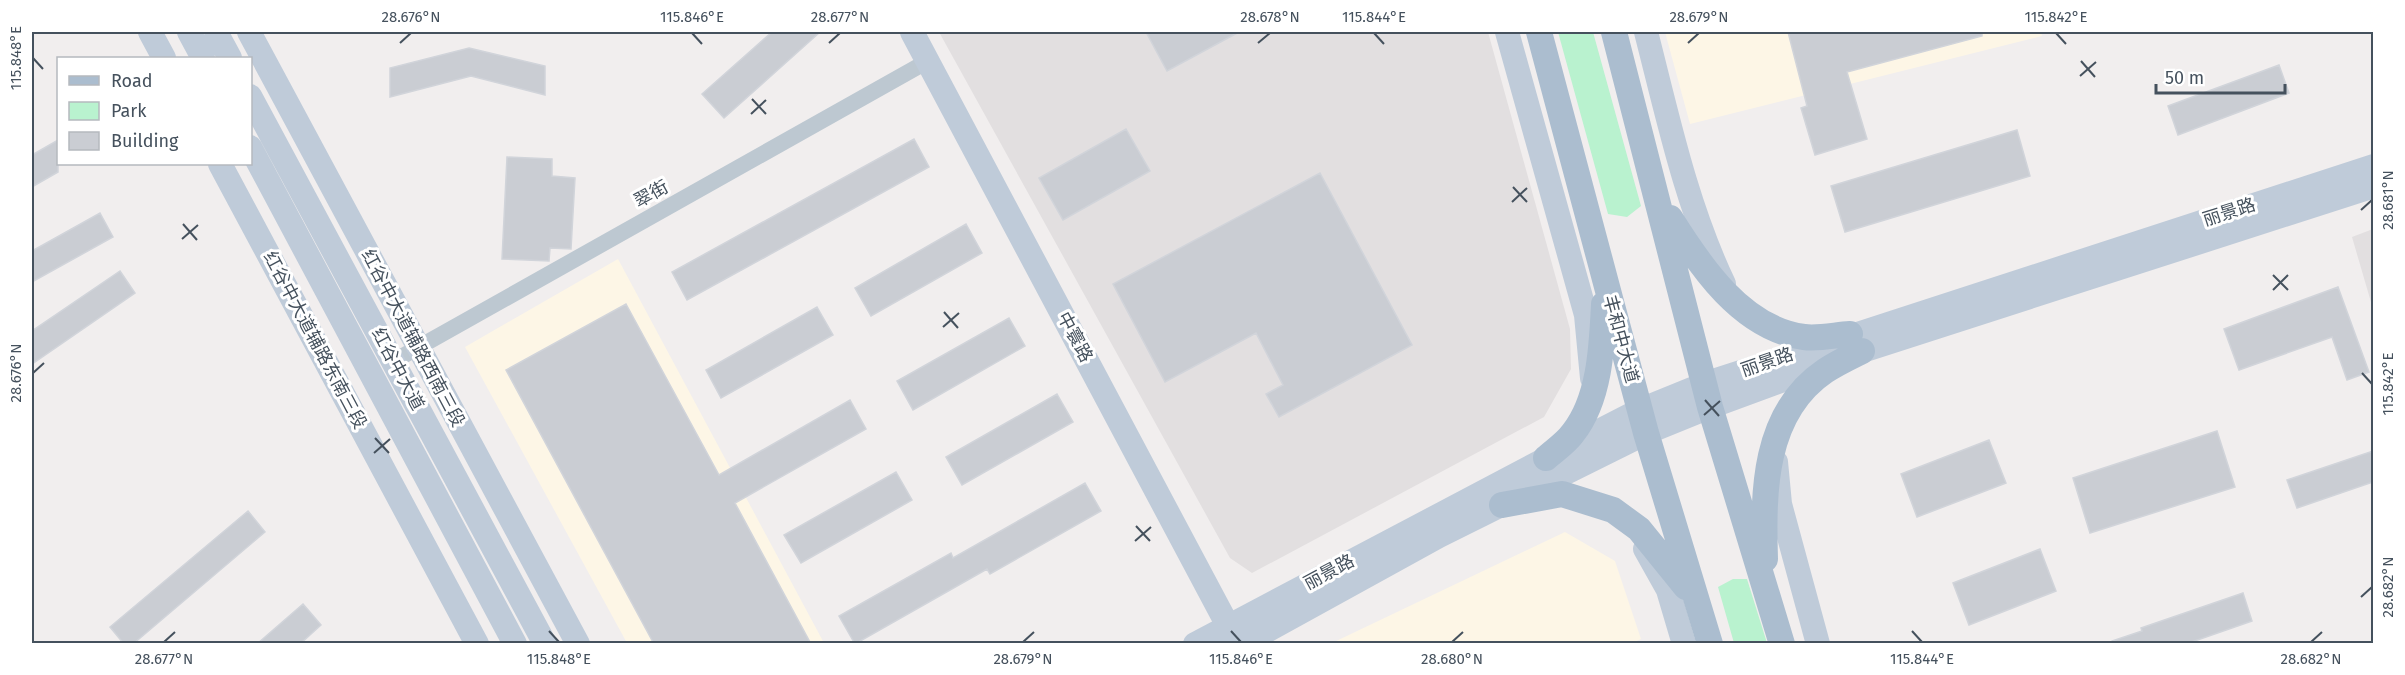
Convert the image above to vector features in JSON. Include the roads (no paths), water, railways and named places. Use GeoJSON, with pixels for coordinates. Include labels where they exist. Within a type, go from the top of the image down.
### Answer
{"type":"FeatureCollection","features":[{"type":"Feature","properties":{"kind":"main road","name":"丰和中大道"},"geometry":{"type":"LineString","coordinates":[[1539,32],[1643,422],[1710,644]]}},
{"type":"Feature","properties":{"kind":"main road"},"geometry":{"type":"LineString","coordinates":[[1614,32],[1660,203],[1707,395],[1782,644]]}},
{"type":"Feature","properties":{"kind":"main road"},"geometry":{"type":"LineString","coordinates":[[1660,203],[1681,236],[1732,300],[1749,314],[1776,328],[1804,337],[1856,343]]}},
{"type":"Feature","properties":{"kind":"main road"},"geometry":{"type":"LineString","coordinates":[[1546,459],[1573,433],[1593,388],[1602,342],[1605,280]]}},
{"type":"Feature","properties":{"kind":"main road"},"geometry":{"type":"LineString","coordinates":[[1766,592],[1766,479],[1775,439],[1787,410],[1804,390],[1856,343]]}},
{"type":"Feature","properties":{"kind":"main road"},"geometry":{"type":"LineString","coordinates":[[1502,505],[1562,494],[1613,510],[1640,529],[1698,602]]}},
{"type":"Feature","properties":{"kind":"street"},"geometry":{"type":"LineString","coordinates":[[150,32],[163,57]]}},
{"type":"Feature","properties":{"kind":"street"},"geometry":{"type":"LineString","coordinates":[[189,32],[202,57]]}},
{"type":"Feature","properties":{"kind":"street"},"geometry":{"type":"LineString","coordinates":[[216,32],[229,57]]}},
{"type":"Feature","properties":{"kind":"street","name":"红谷中大道辅路西南三段"},"geometry":{"type":"LineString","coordinates":[[249,32],[578,644]]}},
{"type":"Feature","properties":{"kind":"street","name":"中寰路"},"geometry":{"type":"LineString","coordinates":[[912,32],[1236,638]]}},
{"type":"Feature","properties":{"kind":"street"},"geometry":{"type":"LineString","coordinates":[[1507,32],[1586,315],[1593,388]]}},
{"type":"Feature","properties":{"kind":"street"},"geometry":{"type":"LineString","coordinates":[[1646,32],[1686,189],[1703,239],[1732,300]]}},
{"type":"Feature","properties":{"kind":"street","name":"翠街"},"geometry":{"type":"LineString","coordinates":[[394,361],[928,61]]}},
{"type":"Feature","properties":{"kind":"street","name":"红谷中大道"},"geometry":{"type":"LineString","coordinates":[[252,100],[545,644]]}},
{"type":"Feature","properties":{"kind":"street","name":"红谷中大道"},"geometry":{"type":"LineString","coordinates":[[252,151],[515,644]]}},
{"type":"Feature","properties":{"kind":"street","name":"红谷中大道辅路东南三段"},"geometry":{"type":"LineString","coordinates":[[221,165],[477,644]]}},
{"type":"Feature","properties":{"kind":"street","name":"丽景路"},"geometry":{"type":"LineString","coordinates":[[1236,638],[1546,459],[1707,395],[2373,166]]}},
{"type":"Feature","properties":{"kind":"street","name":"丽景路"},"geometry":{"type":"LineString","coordinates":[[1856,343],[2373,186]]}},
{"type":"Feature","properties":{"kind":"street","name":"丽景路"},"geometry":{"type":"LineString","coordinates":[[1196,644],[1236,638],[1502,505],[1643,422]]}},
{"type":"Feature","properties":{"kind":"street"},"geometry":{"type":"LineString","coordinates":[[1775,439],[1780,504],[1818,644]]}},
{"type":"Feature","properties":{"kind":"street"},"geometry":{"type":"LineString","coordinates":[[1613,510],[1649,554],[1668,590],[1684,644]]}}]}
